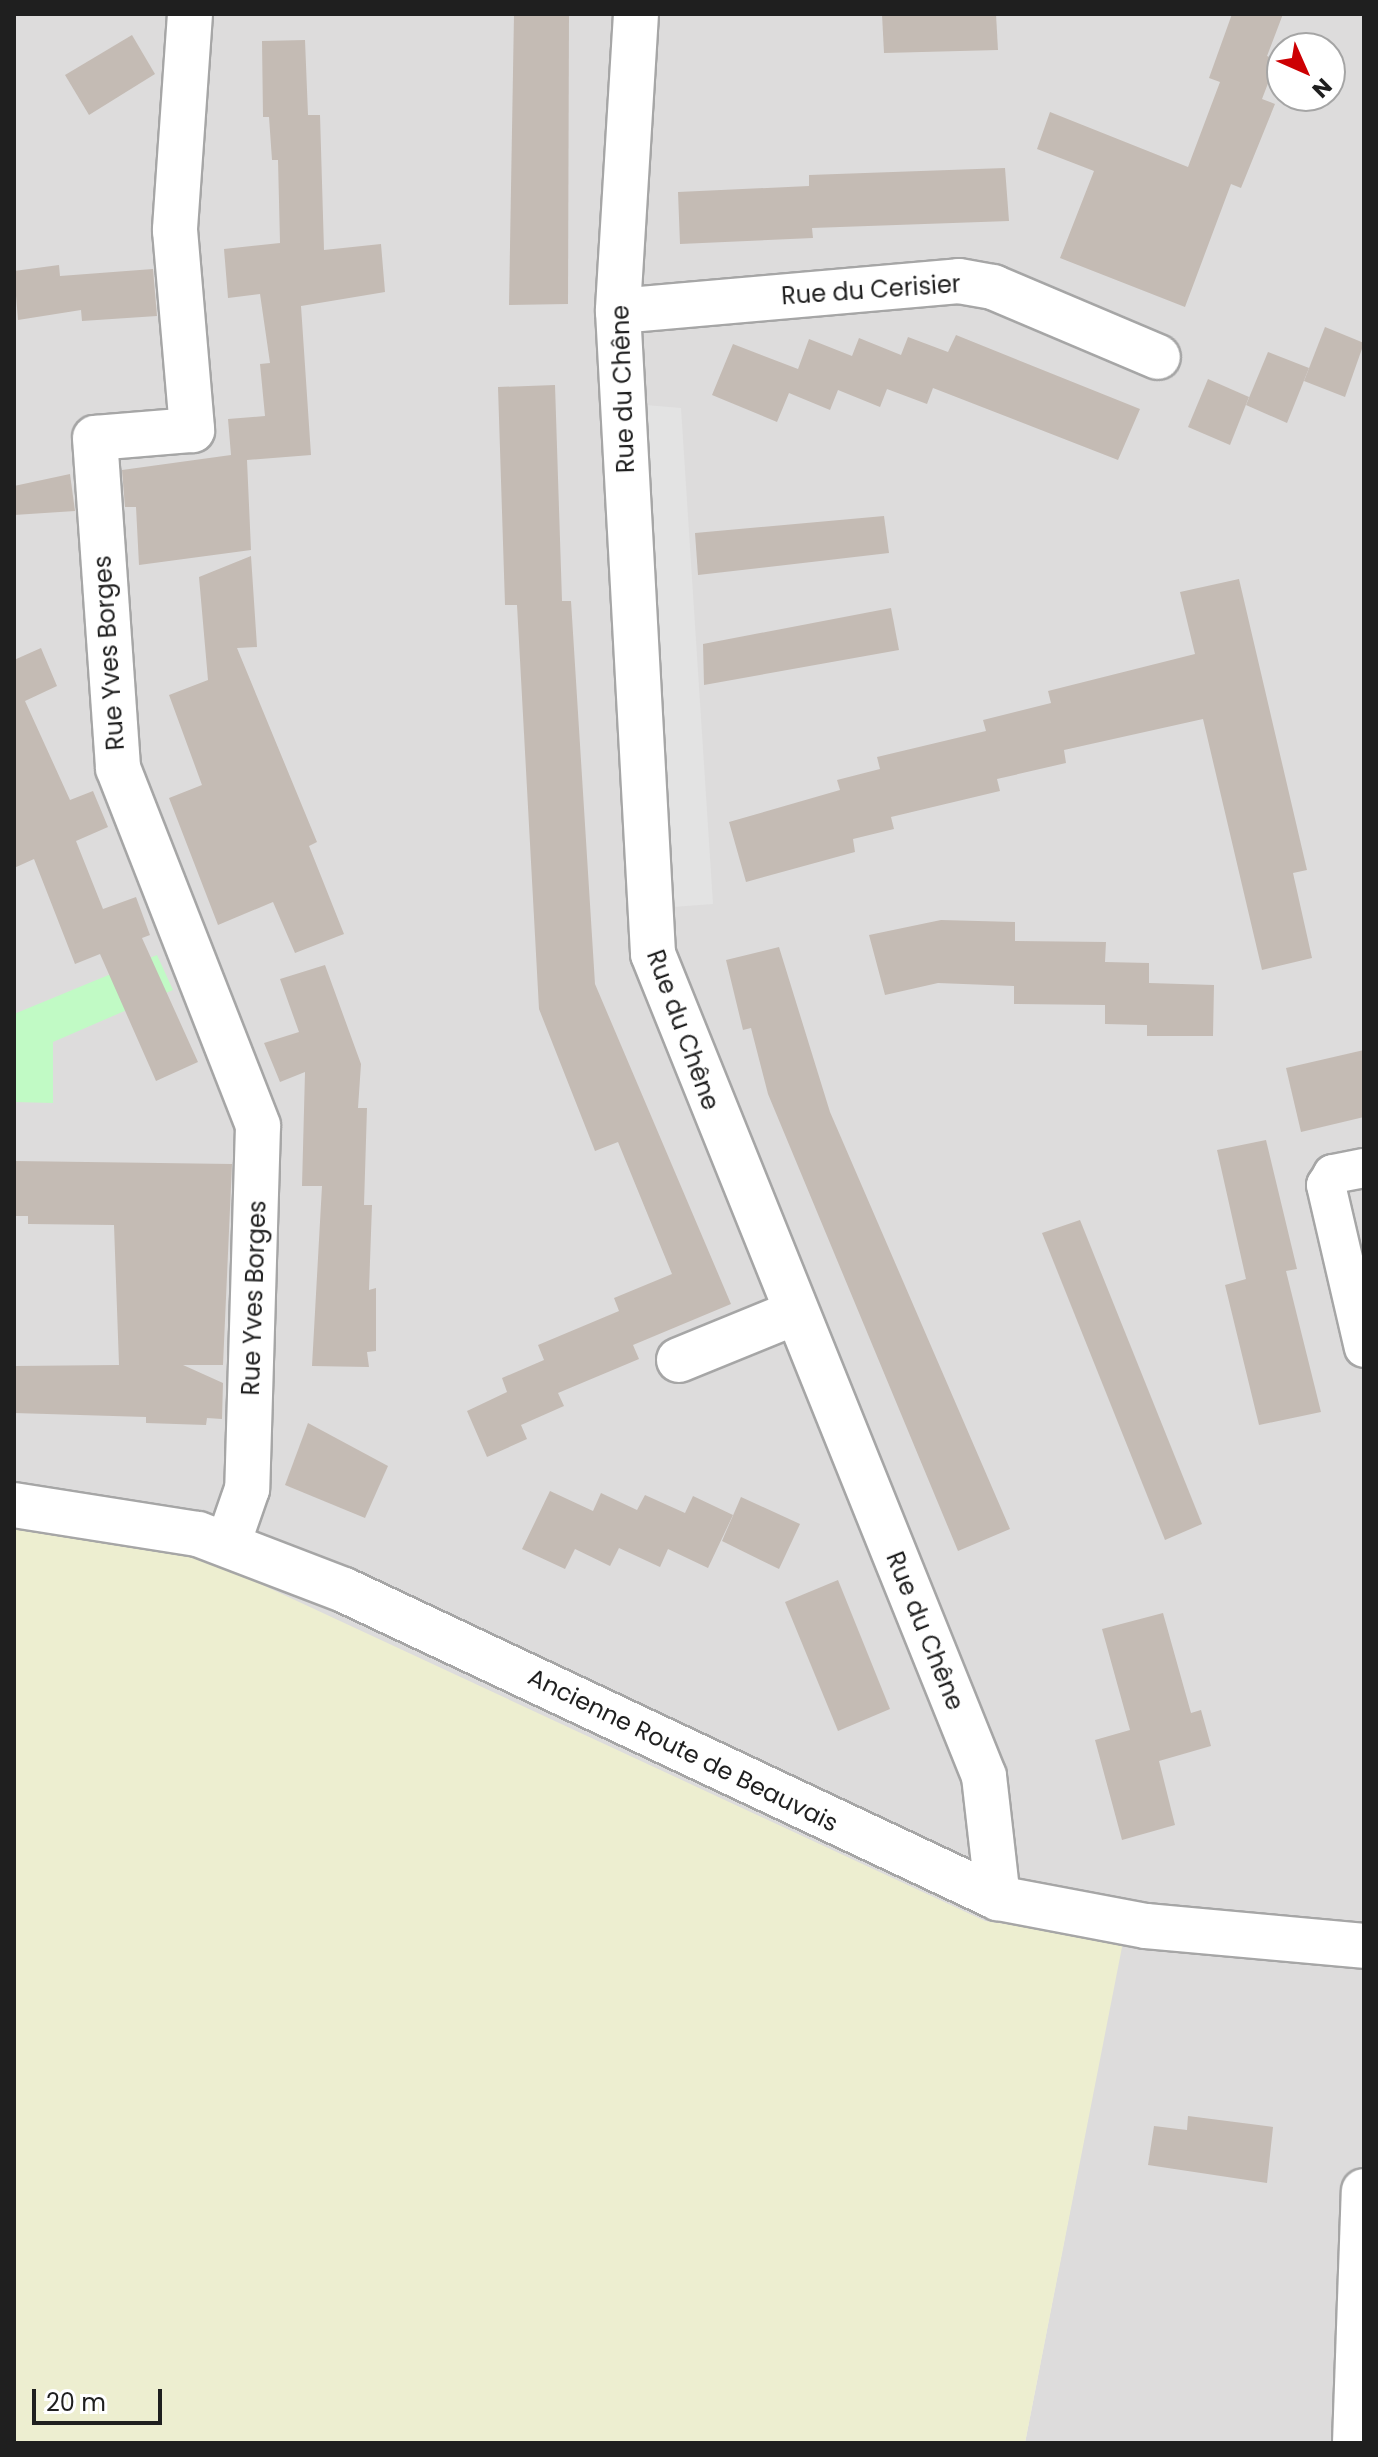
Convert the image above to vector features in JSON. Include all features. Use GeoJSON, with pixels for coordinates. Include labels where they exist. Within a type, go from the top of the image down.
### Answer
{"type":"FeatureCollection","features":[{"type":"Feature","properties":{"kind":"street","name":"Rue Yves Borges"},"geometry":{"type":"LineString","coordinates":[[190,14],[175,230],[192,430],[95,438],[118,768],[258,1126],[247,1489],[228,1544]]}},
{"type":"Feature","properties":{"kind":"street","name":"Rue du Chêne"},"geometry":{"type":"LineString","coordinates":[[636,14],[618,311],[653,954],[794,1313],[984,1776],[998,1898]]}},
{"type":"Feature","properties":{"kind":"street","name":"Rue du Cerisier"},"geometry":{"type":"LineString","coordinates":[[618,311],[959,281],[1005,292],[1158,357]]}},
{"type":"Feature","properties":{"kind":"street"},"geometry":{"type":"LineString","coordinates":[[1364,1168],[1333,1174],[1326,1185],[1364,1348]]}},
{"type":"Feature","properties":{"kind":"street"},"geometry":{"type":"LineString","coordinates":[[679,1360],[794,1313]]}},
{"type":"Feature","properties":{"kind":"street","name":"Ancienne Route de Beauvais"},"geometry":{"type":"LineString","coordinates":[[14,1505],[156,1523],[228,1544],[542,1680],[998,1898],[1146,1926],[1364,1946]]}},
{"type":"Feature","properties":{"kind":"street"},"geometry":{"type":"LineString","coordinates":[[1355,2443],[1364,2191]]}},
{"type":"Feature","properties":{"kind":"shaded area"},"geometry":{"type":"Polygon","coordinates":[[[14,14],[1364,14],[1364,2443],[1025,2443],[1122,1942],[985,1921],[14,1524],[14,14]]]}},
{"type":"Feature","properties":{"kind":"shaded area"},"geometry":{"type":"Polygon","coordinates":[[[622,403],[681,408],[713,904],[646,909],[622,403]]]}},
{"type":"Feature","properties":{"kind":"green space"},"geometry":{"type":"Polygon","coordinates":[[[157,955],[173,990],[53,1042],[53,1103],[14,1102],[14,1014],[157,955]]]}},
{"type":"Feature","properties":{"kind":"green space"},"geometry":{"type":"Polygon","coordinates":[[[14,1524],[211,1561],[985,1921],[1123,1942],[1025,2443],[14,2443],[14,1524]]]}},
{"type":"Feature","properties":{"kind":"building"},"geometry":{"type":"Polygon","coordinates":[[[514,14],[569,14],[568,304],[509,305],[514,14]]]}},
{"type":"Feature","properties":{"kind":"building"},"geometry":{"type":"Polygon","coordinates":[[[882,14],[996,14],[998,50],[884,53],[882,14]]]}},
{"type":"Feature","properties":{"kind":"building"},"geometry":{"type":"Polygon","coordinates":[[[1232,14],[1283,14],[1276,32],[1266,32],[1266,89],[1262,99],[1266,101],[1266,112],[1272,112],[1241,188],[1231,184],[1185,307],[1060,258],[1094,171],[1037,149],[1050,112],[1188,167],[1220,82],[1209,78],[1232,14]]]}},
{"type":"Feature","properties":{"kind":"building"},"geometry":{"type":"Polygon","coordinates":[[[132,35],[155,74],[89,115],[65,75],[132,35]]]}},
{"type":"Feature","properties":{"kind":"building"},"geometry":{"type":"Polygon","coordinates":[[[305,40],[308,115],[320,115],[324,250],[381,244],[385,292],[301,306],[311,455],[247,460],[251,550],[139,565],[136,507],[125,507],[122,470],[231,455],[228,419],[265,416],[260,364],[270,363],[260,294],[228,298],[224,249],[280,243],[278,160],[272,160],[269,117],[263,117],[262,41],[305,40]]]}},
{"type":"Feature","properties":{"kind":"building"},"geometry":{"type":"Polygon","coordinates":[[[1005,168],[1009,221],[812,228],[813,238],[680,244],[678,192],[809,186],[809,175],[1005,168]]]}},
{"type":"Feature","properties":{"kind":"building"},"geometry":{"type":"Polygon","coordinates":[[[59,265],[60,276],[153,269],[157,316],[82,321],[81,310],[18,320],[14,271],[59,265]]]}},
{"type":"Feature","properties":{"kind":"building"},"geometry":{"type":"Polygon","coordinates":[[[1325,327],[1364,343],[1345,397],[1304,381],[1325,327]]]}},
{"type":"Feature","properties":{"kind":"building"},"geometry":{"type":"Polygon","coordinates":[[[956,335],[1140,409],[1118,460],[933,388],[927,404],[887,389],[880,407],[838,390],[830,410],[789,393],[777,422],[712,395],[733,344],[798,369],[809,339],[852,356],[859,338],[901,355],[908,337],[948,352],[956,335]]]}},
{"type":"Feature","properties":{"kind":"building"},"geometry":{"type":"Polygon","coordinates":[[[1268,352],[1309,368],[1287,423],[1246,405],[1268,352]]]}},
{"type":"Feature","properties":{"kind":"building"},"geometry":{"type":"Polygon","coordinates":[[[1208,379],[1249,397],[1230,445],[1188,427],[1208,379]]]}},
{"type":"Feature","properties":{"kind":"building"},"geometry":{"type":"Polygon","coordinates":[[[555,385],[562,601],[571,601],[595,984],[731,1304],[633,1345],[639,1359],[558,1393],[564,1406],[521,1425],[527,1439],[487,1457],[467,1411],[507,1392],[502,1378],[544,1360],[538,1345],[619,1311],[614,1298],[672,1274],[618,1142],[595,1151],[539,1009],[517,605],[505,605],[498,387],[555,385]]]}},
{"type":"Feature","properties":{"kind":"building"},"geometry":{"type":"Polygon","coordinates":[[[70,474],[75,511],[14,515],[14,486],[70,474]]]}},
{"type":"Feature","properties":{"kind":"building"},"geometry":{"type":"Polygon","coordinates":[[[884,516],[889,553],[698,575],[695,533],[884,516]]]}},
{"type":"Feature","properties":{"kind":"building"},"geometry":{"type":"Polygon","coordinates":[[[251,556],[257,647],[237,648],[317,842],[309,846],[344,934],[295,953],[273,902],[218,925],[169,798],[202,785],[169,695],[208,680],[199,577],[251,556]]]}},
{"type":"Feature","properties":{"kind":"building"},"geometry":{"type":"Polygon","coordinates":[[[1239,579],[1307,870],[1293,873],[1312,958],[1262,970],[1203,719],[1064,750],[1066,763],[997,779],[1000,791],[891,817],[894,829],[853,839],[855,852],[746,882],[729,822],[840,790],[837,780],[880,769],[877,757],[986,731],[983,720],[1051,703],[1048,691],[1195,654],[1180,592],[1239,579]]]}},
{"type":"Feature","properties":{"kind":"building"},"geometry":{"type":"Polygon","coordinates":[[[891,608],[899,650],[704,685],[703,644],[891,608]]]}},
{"type":"Feature","properties":{"kind":"building"},"geometry":{"type":"Polygon","coordinates":[[[41,648],[57,686],[25,701],[70,800],[93,791],[108,827],[76,841],[103,909],[136,897],[150,935],[142,938],[198,1062],[156,1081],[100,954],[75,964],[34,859],[14,868],[14,660],[41,648]]]}},
{"type":"Feature","properties":{"kind":"building"},"geometry":{"type":"Polygon","coordinates":[[[941,920],[1015,922],[1015,941],[1106,942],[1105,962],[1149,963],[1149,983],[1214,985],[1213,1036],[1147,1036],[1147,1025],[1105,1024],[1105,1005],[1014,1004],[1014,986],[938,983],[885,995],[869,935],[941,920]]]}},
{"type":"Feature","properties":{"kind":"building"},"geometry":{"type":"Polygon","coordinates":[[[779,947],[830,1112],[1010,1529],[958,1551],[768,1094],[751,1028],[743,1030],[726,960],[779,947]]]}},
{"type":"Feature","properties":{"kind":"building"},"geometry":{"type":"Polygon","coordinates":[[[325,965],[361,1064],[358,1108],[367,1108],[364,1205],[372,1205],[369,1290],[376,1288],[376,1351],[367,1352],[369,1367],[312,1366],[322,1186],[302,1186],[305,1072],[280,1082],[264,1043],[299,1032],[280,979],[325,965]]]}},
{"type":"Feature","properties":{"kind":"building"},"geometry":{"type":"Polygon","coordinates":[[[1364,1050],[1364,1117],[1301,1132],[1286,1068],[1364,1050]]]}},
{"type":"Feature","properties":{"kind":"building"},"geometry":{"type":"Polygon","coordinates":[[[1266,1140],[1297,1269],[1286,1271],[1321,1412],[1259,1425],[1225,1285],[1246,1279],[1217,1150],[1266,1140]]]}},
{"type":"Feature","properties":{"kind":"building"},"geometry":{"type":"Polygon","coordinates":[[[14,1161],[232,1164],[223,1365],[183,1365],[223,1383],[222,1419],[207,1418],[206,1425],[146,1423],[146,1417],[14,1413],[14,1366],[119,1365],[114,1225],[28,1224],[28,1216],[14,1216],[14,1161]]]}},
{"type":"Feature","properties":{"kind":"building"},"geometry":{"type":"Polygon","coordinates":[[[1080,1220],[1202,1524],[1165,1540],[1042,1233],[1080,1220]]]}},
{"type":"Feature","properties":{"kind":"building"},"geometry":{"type":"Polygon","coordinates":[[[308,1423],[388,1466],[365,1518],[285,1485],[308,1423]]]}},
{"type":"Feature","properties":{"kind":"building"},"geometry":{"type":"Polygon","coordinates":[[[550,1491],[593,1511],[601,1493],[637,1510],[645,1495],[685,1513],[693,1496],[733,1515],[708,1568],[668,1549],[660,1567],[619,1548],[610,1566],[575,1549],[565,1569],[522,1549],[550,1491]]]}},
{"type":"Feature","properties":{"kind":"building"},"geometry":{"type":"Polygon","coordinates":[[[741,1497],[800,1524],[779,1569],[722,1541],[741,1497]]]}},
{"type":"Feature","properties":{"kind":"building"},"geometry":{"type":"Polygon","coordinates":[[[838,1580],[890,1709],[838,1731],[785,1602],[838,1580]]]}},
{"type":"Feature","properties":{"kind":"building"},"geometry":{"type":"Polygon","coordinates":[[[1163,1613],[1191,1713],[1201,1710],[1211,1746],[1159,1761],[1175,1825],[1122,1840],[1095,1740],[1130,1730],[1102,1629],[1163,1613]]]}},
{"type":"Feature","properties":{"kind":"building"},"geometry":{"type":"Polygon","coordinates":[[[1188,2116],[1273,2127],[1267,2183],[1148,2165],[1154,2126],[1187,2130],[1188,2116]]]}}]}
